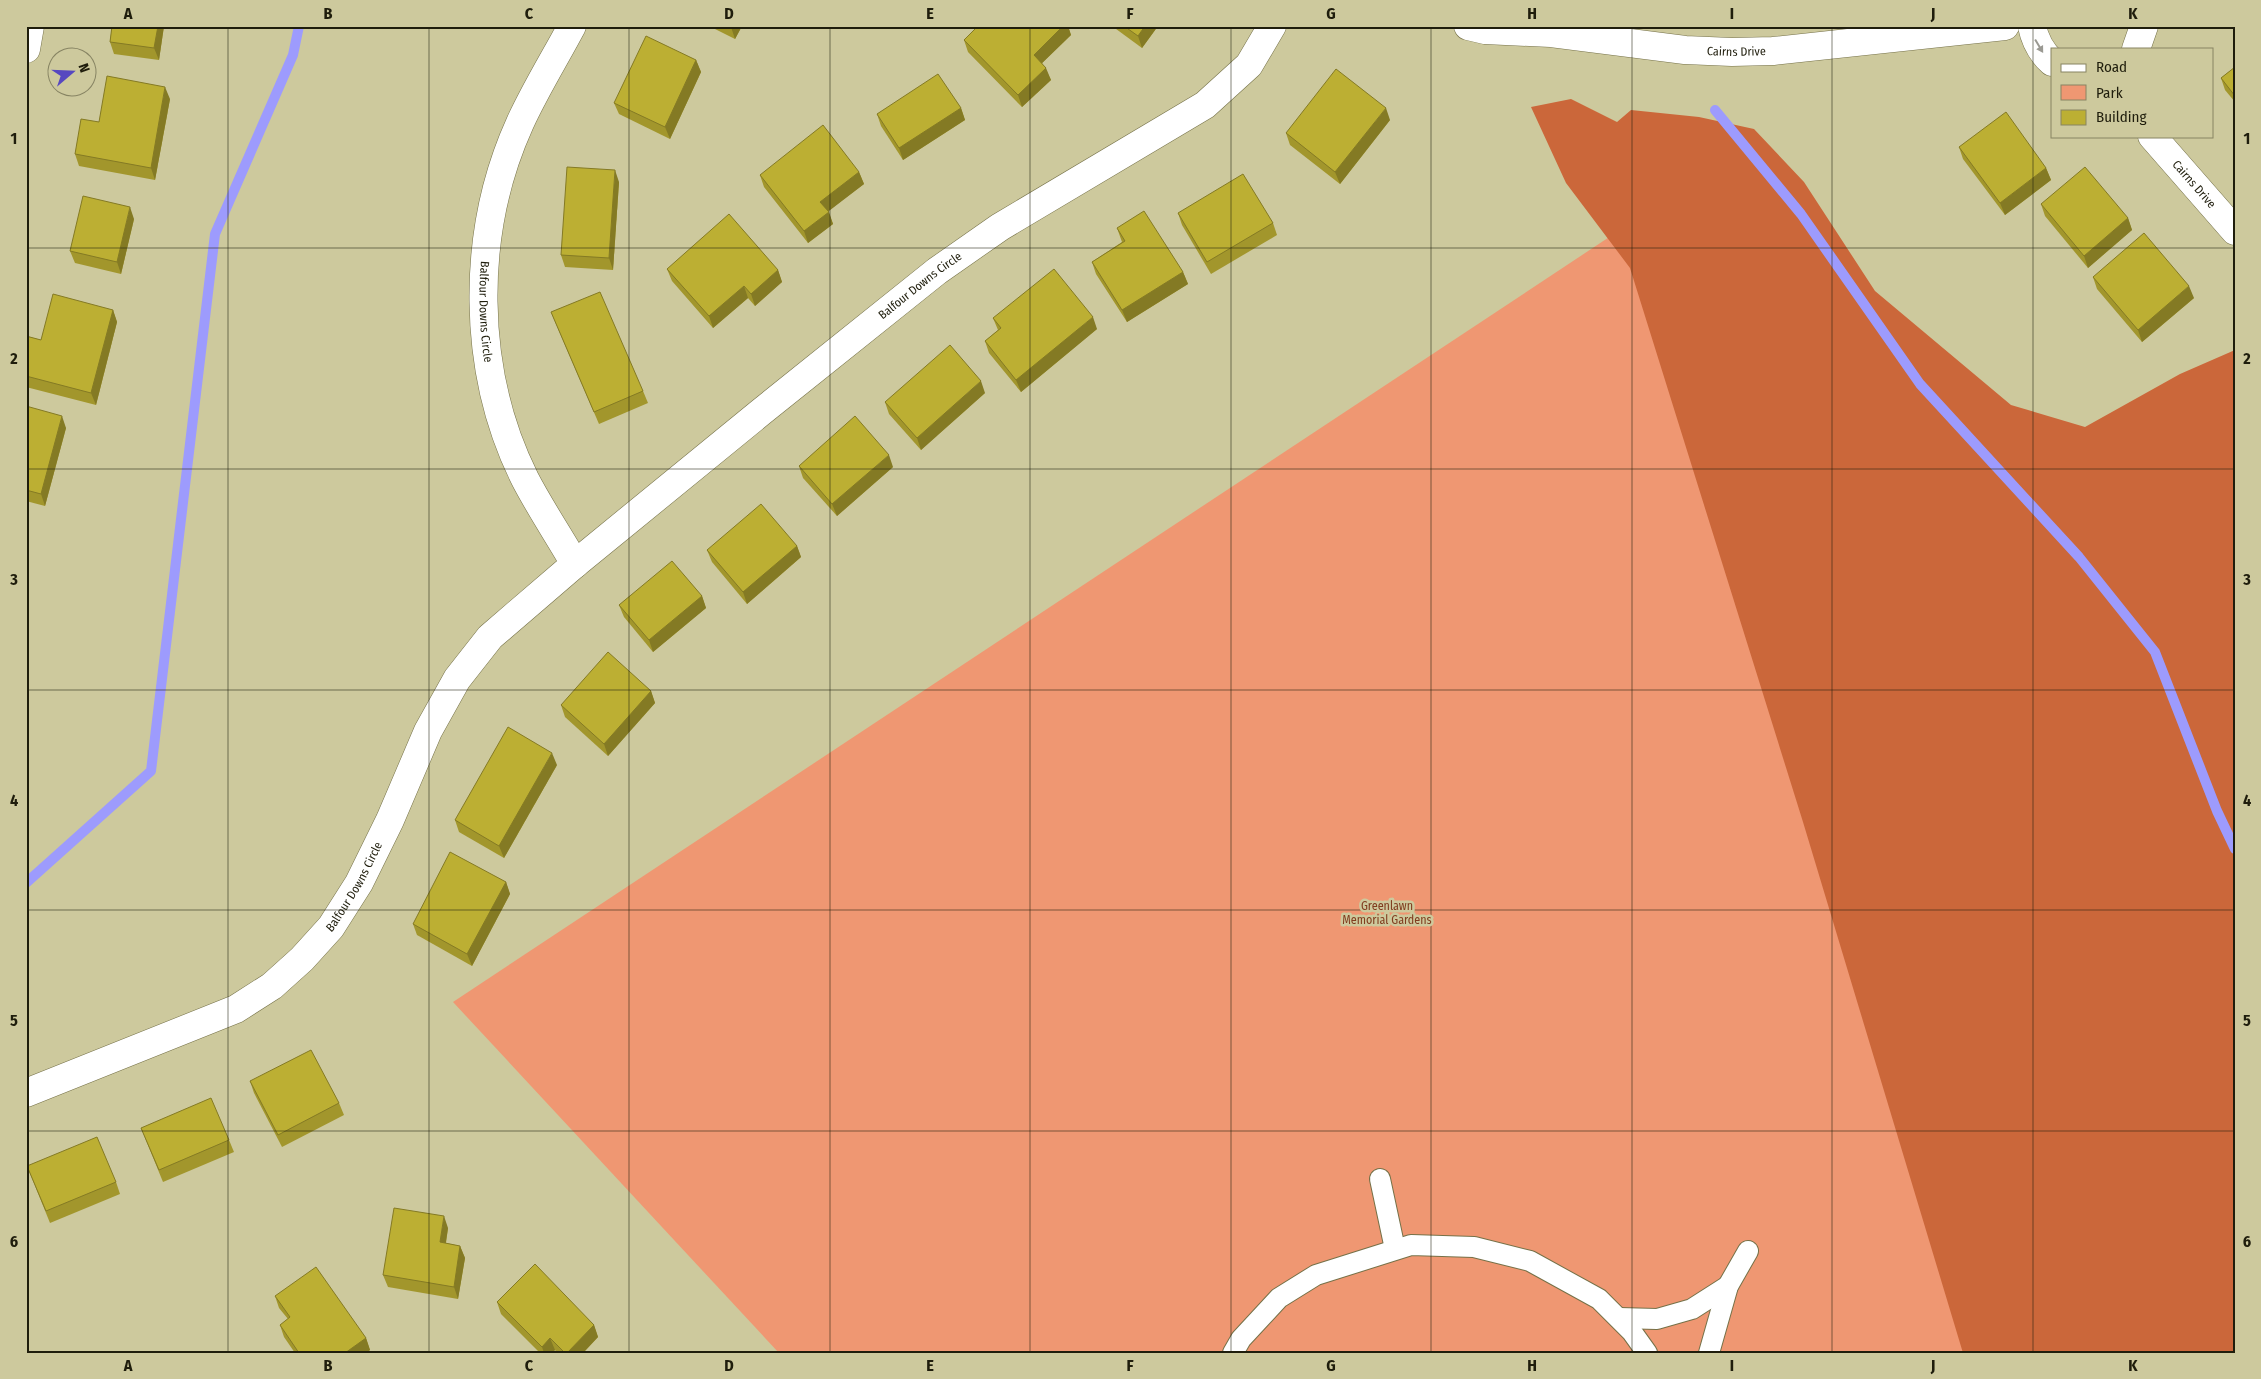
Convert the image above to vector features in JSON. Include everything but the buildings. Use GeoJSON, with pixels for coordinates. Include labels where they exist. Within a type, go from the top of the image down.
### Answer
{"type":"FeatureCollection","features":[{"type":"Feature","properties":{"kind":"street"},"geometry":{"type":"LineString","coordinates":[[26,48],[30,26]]}},
{"type":"Feature","properties":{"kind":"street","name":"Balfour Downs Circle"},"geometry":{"type":"LineString","coordinates":[[572,26],[520,123],[498,184],[487,243],[484,303],[489,368],[504,426],[525,479],[575,564]]}},
{"type":"Feature","properties":{"kind":"street","name":"Balfour Downs Circle"},"geometry":{"type":"LineString","coordinates":[[26,1092],[236,1009],[272,986],[302,959],[330,927],[359,883],[390,820],[428,731],[457,679],[490,637],[575,564],[937,271],[1000,227],[1205,105],[1229,86],[1249,65],[1272,26]]}},
{"type":"Feature","properties":{"kind":"street","name":"Cairns Drive"},"geometry":{"type":"LineString","coordinates":[[1468,26],[1485,30],[1551,33],[1685,50],[1732,52],[1773,51],[2005,26]]}},
{"type":"Feature","properties":{"kind":"street"},"geometry":{"type":"LineString","coordinates":[[2032,26],[2035,40],[2044,55],[2051,61]]}},
{"type":"Feature","properties":{"kind":"street"},"geometry":{"type":"LineString","coordinates":[[2136,48],[2144,26]]}},
{"type":"Feature","properties":{"kind":"street","name":"Cairns Drive"},"geometry":{"type":"LineString","coordinates":[[2154,138],[2235,231]]}},
{"type":"Feature","properties":{"kind":"lane"},"geometry":{"type":"LineString","coordinates":[[1380,1179],[1395,1249]]}},
{"type":"Feature","properties":{"kind":"lane"},"geometry":{"type":"LineString","coordinates":[[1233,1353],[1241,1339],[1278,1298],[1316,1275],[1411,1245],[1474,1247],[1530,1261],[1600,1299],[1632,1332],[1647,1353]]}},
{"type":"Feature","properties":{"kind":"lane"},"geometry":{"type":"LineString","coordinates":[[1709,1353],[1728,1286],[1748,1251]]}},
{"type":"Feature","properties":{"kind":"lane"},"geometry":{"type":"LineString","coordinates":[[1619,1318],[1657,1319],[1692,1309],[1728,1286]]}},
{"type":"Feature","properties":{"kind":"green space","name":"Greenlawn Memorial Gardens"},"geometry":{"type":"Polygon","coordinates":[[[1632,222],[1987,1353],[779,1353],[453,1002],[1632,222]]]}},
{"type":"Feature","properties":{"kind":"shaded area"},"geometry":{"type":"Polygon","coordinates":[[[1571,99],[1617,122],[1631,110],[1699,117],[1754,129],[1804,182],[1875,291],[2011,405],[2085,427],[2180,374],[2235,350],[2235,1353],[1963,1353],[1803,822],[1630,268],[1566,183],[1531,107],[1571,99]]]}},
{"type":"Feature","properties":{"kind":"waterway"},"geometry":{"type":"LineString","coordinates":[[26,883],[151,771],[215,234],[293,55],[299,26]]}},
{"type":"Feature","properties":{"kind":"waterway"},"geometry":{"type":"LineString","coordinates":[[1715,110],[1801,214],[1920,384],[2079,557],[2155,652],[2217,811],[2235,849]]}}]}
